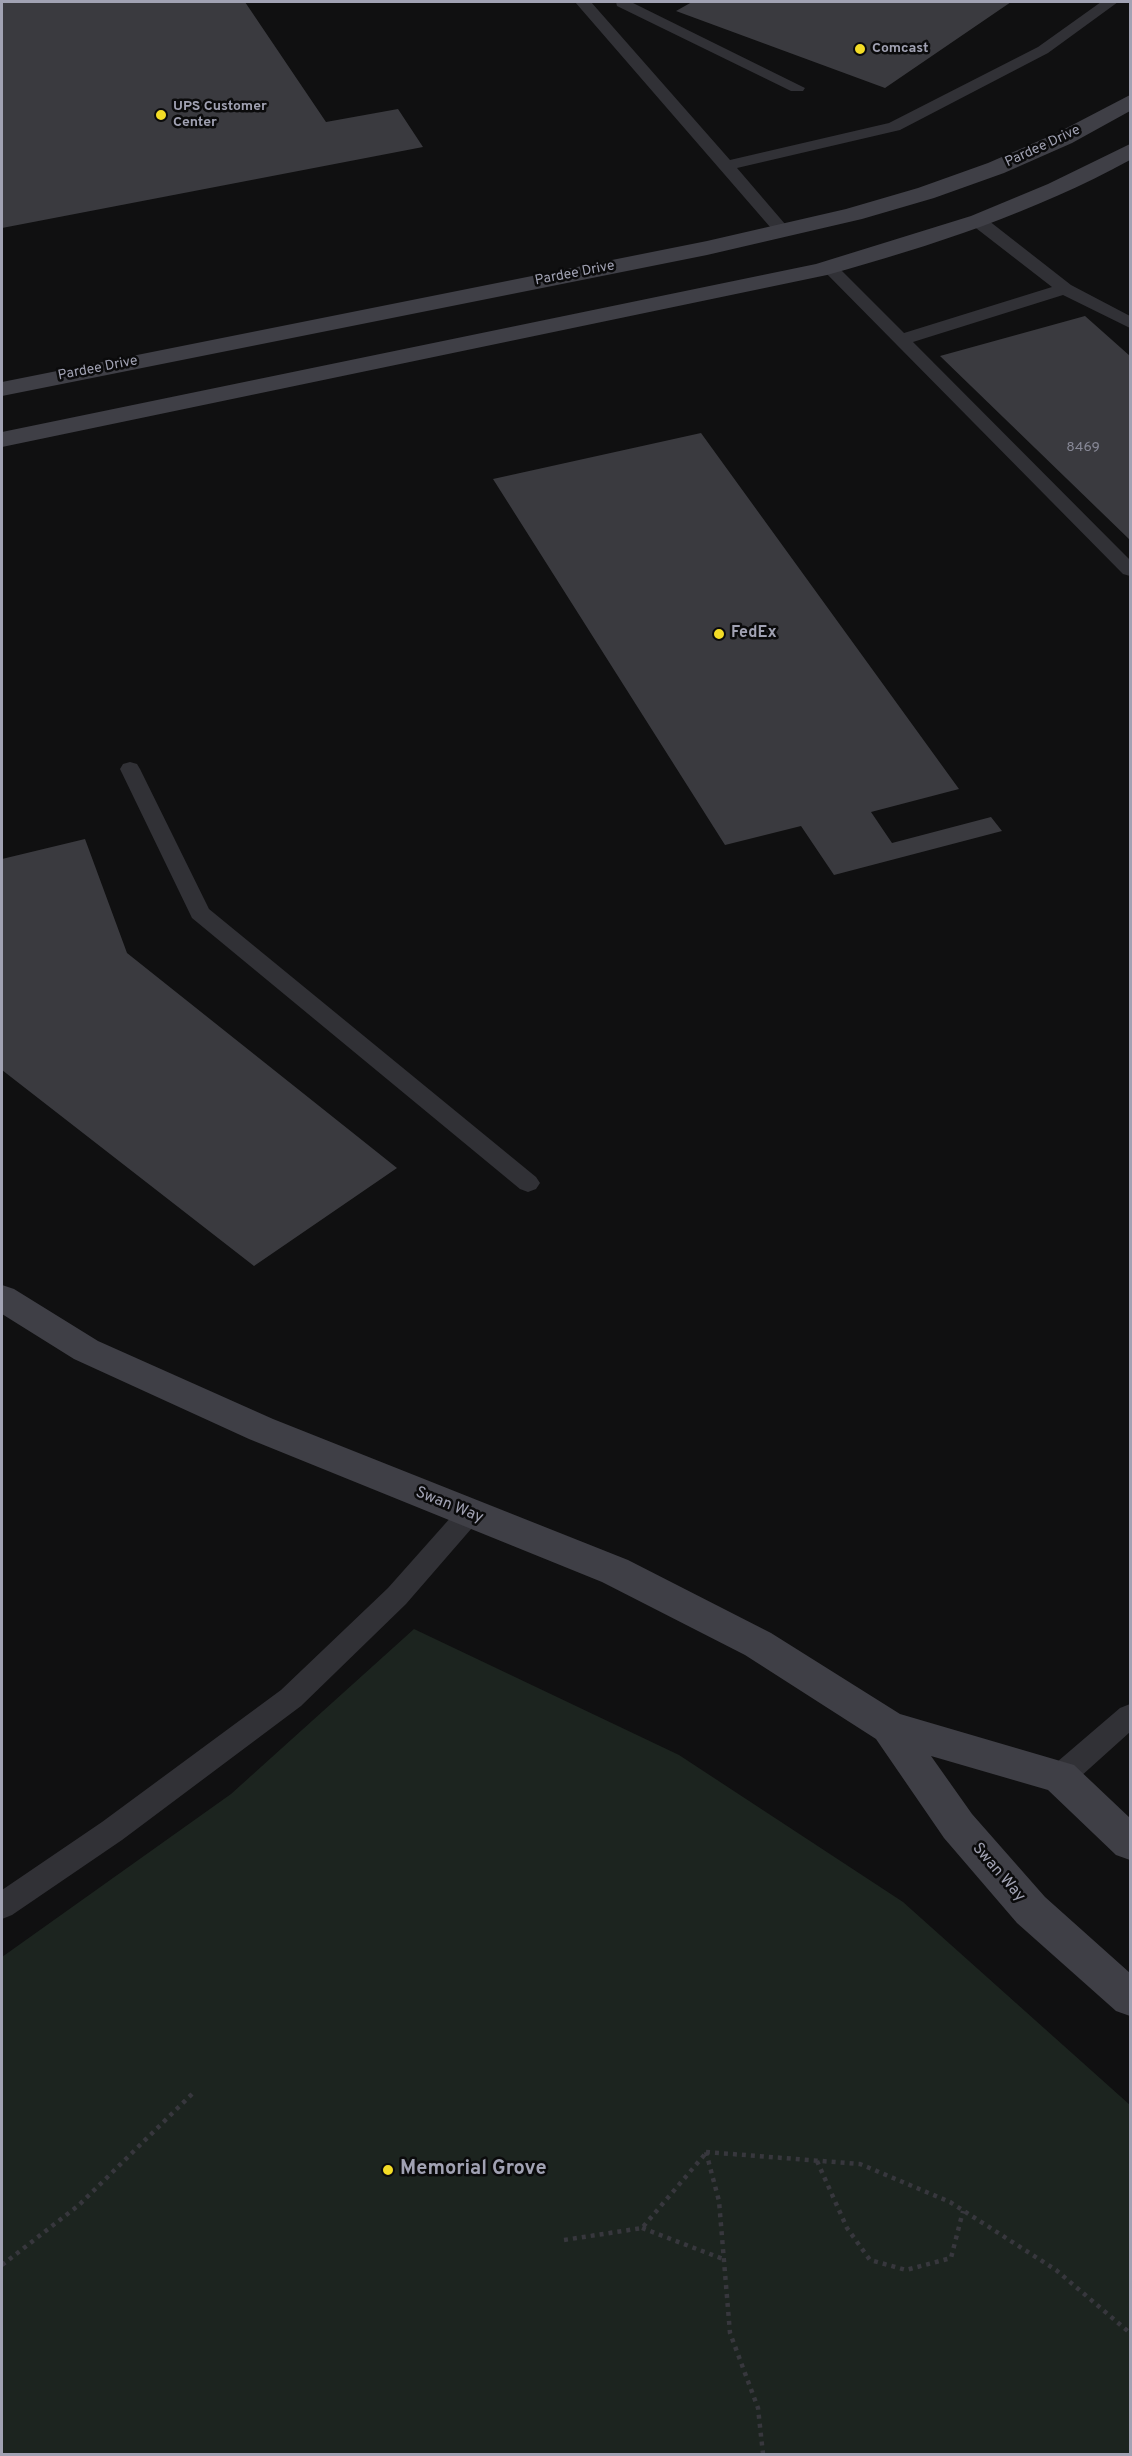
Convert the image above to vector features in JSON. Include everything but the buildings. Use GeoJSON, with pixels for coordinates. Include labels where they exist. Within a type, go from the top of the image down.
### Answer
{"type":"FeatureCollection","features":[{"type":"Feature","properties":{"kind":"main road","name":"Pardee Drive"},"geometry":{"type":"LineString","coordinates":[[2,389],[783,231],[878,207],[967,179],[1046,148],[1131,102]]}},
{"type":"Feature","properties":{"kind":"main road"},"geometry":{"type":"LineString","coordinates":[[2,440],[829,268],[1008,212],[1090,175],[1131,151]]}},
{"type":"Feature","properties":{"kind":"main road","name":"Swan Way"},"geometry":{"type":"LineString","coordinates":[[2,1298],[86,1350],[261,1429],[626,1576],[758,1644],[890,1727],[1060,1777],[1131,1843]]}},
{"type":"Feature","properties":{"kind":"main road","name":"Swan Way"},"geometry":{"type":"LineString","coordinates":[[890,1727],[958,1826],[1031,1910],[1131,1998]]}},
{"type":"Feature","properties":{"kind":"lane"},"geometry":{"type":"LineString","coordinates":[[583,2],[783,231]]}},
{"type":"Feature","properties":{"kind":"lane"},"geometry":{"type":"LineString","coordinates":[[597,18],[623,2],[798,88]]}},
{"type":"Feature","properties":{"kind":"lane"},"geometry":{"type":"LineString","coordinates":[[724,166],[894,127],[1043,50],[1110,2]]}},
{"type":"Feature","properties":{"kind":"lane"},"geometry":{"type":"LineString","coordinates":[[978,221],[1065,289],[1131,323]]}},
{"type":"Feature","properties":{"kind":"lane"},"geometry":{"type":"LineString","coordinates":[[829,268],[1131,570]]}},
{"type":"Feature","properties":{"kind":"lane"},"geometry":{"type":"LineString","coordinates":[[901,340],[1065,289]]}},
{"type":"Feature","properties":{"kind":"lane"},"geometry":{"type":"LineString","coordinates":[[130,769],[200,914],[528,1183]]}},
{"type":"Feature","properties":{"kind":"lane"},"geometry":{"type":"LineString","coordinates":[[2,1906],[112,1831],[291,1698],[397,1596],[469,1514]]}},
{"type":"Feature","properties":{"kind":"lane"},"geometry":{"type":"LineString","coordinates":[[1060,1777],[1131,1716]]}},
{"type":"Feature","properties":{"kind":"path"},"geometry":{"type":"LineString","coordinates":[[2,2265],[79,2205],[195,2091]]}},
{"type":"Feature","properties":{"kind":"path"},"geometry":{"type":"LineString","coordinates":[[706,2152],[860,2164],[950,2202],[1056,2270],[1131,2333]]}},
{"type":"Feature","properties":{"kind":"path"},"geometry":{"type":"LineString","coordinates":[[642,2228],[706,2152]]}},
{"type":"Feature","properties":{"kind":"path"},"geometry":{"type":"LineString","coordinates":[[706,2152],[719,2201],[730,2333],[758,2408],[763,2454]]}},
{"type":"Feature","properties":{"kind":"path"},"geometry":{"type":"LineString","coordinates":[[817,2161],[828,2191],[847,2228],[870,2260],[906,2270],[951,2258],[963,2211]]}},
{"type":"Feature","properties":{"kind":"path"},"geometry":{"type":"LineString","coordinates":[[564,2240],[642,2228],[723,2259]]}},
{"type":"Feature","properties":{"kind":"shaded area"},"geometry":{"type":"Polygon","coordinates":[[[414,1629],[679,1755],[903,1902],[1130,2105],[1130,2454],[2,2454],[2,1957],[231,1794],[414,1629]]]}},
{"type":"Feature","properties":{"kind":"place","name":"Comcast"},"geometry":{"type":"Point","coordinates":[860,49]}},
{"type":"Feature","properties":{"kind":"place","name":"UPS Customer Center"},"geometry":{"type":"Point","coordinates":[161,115]}},
{"type":"Feature","properties":{"kind":"place","name":"FedEx"},"geometry":{"type":"Point","coordinates":[719,634]}},
{"type":"Feature","properties":{"kind":"place","name":"Memorial Grove"},"geometry":{"type":"Point","coordinates":[388,2170]}}]}
